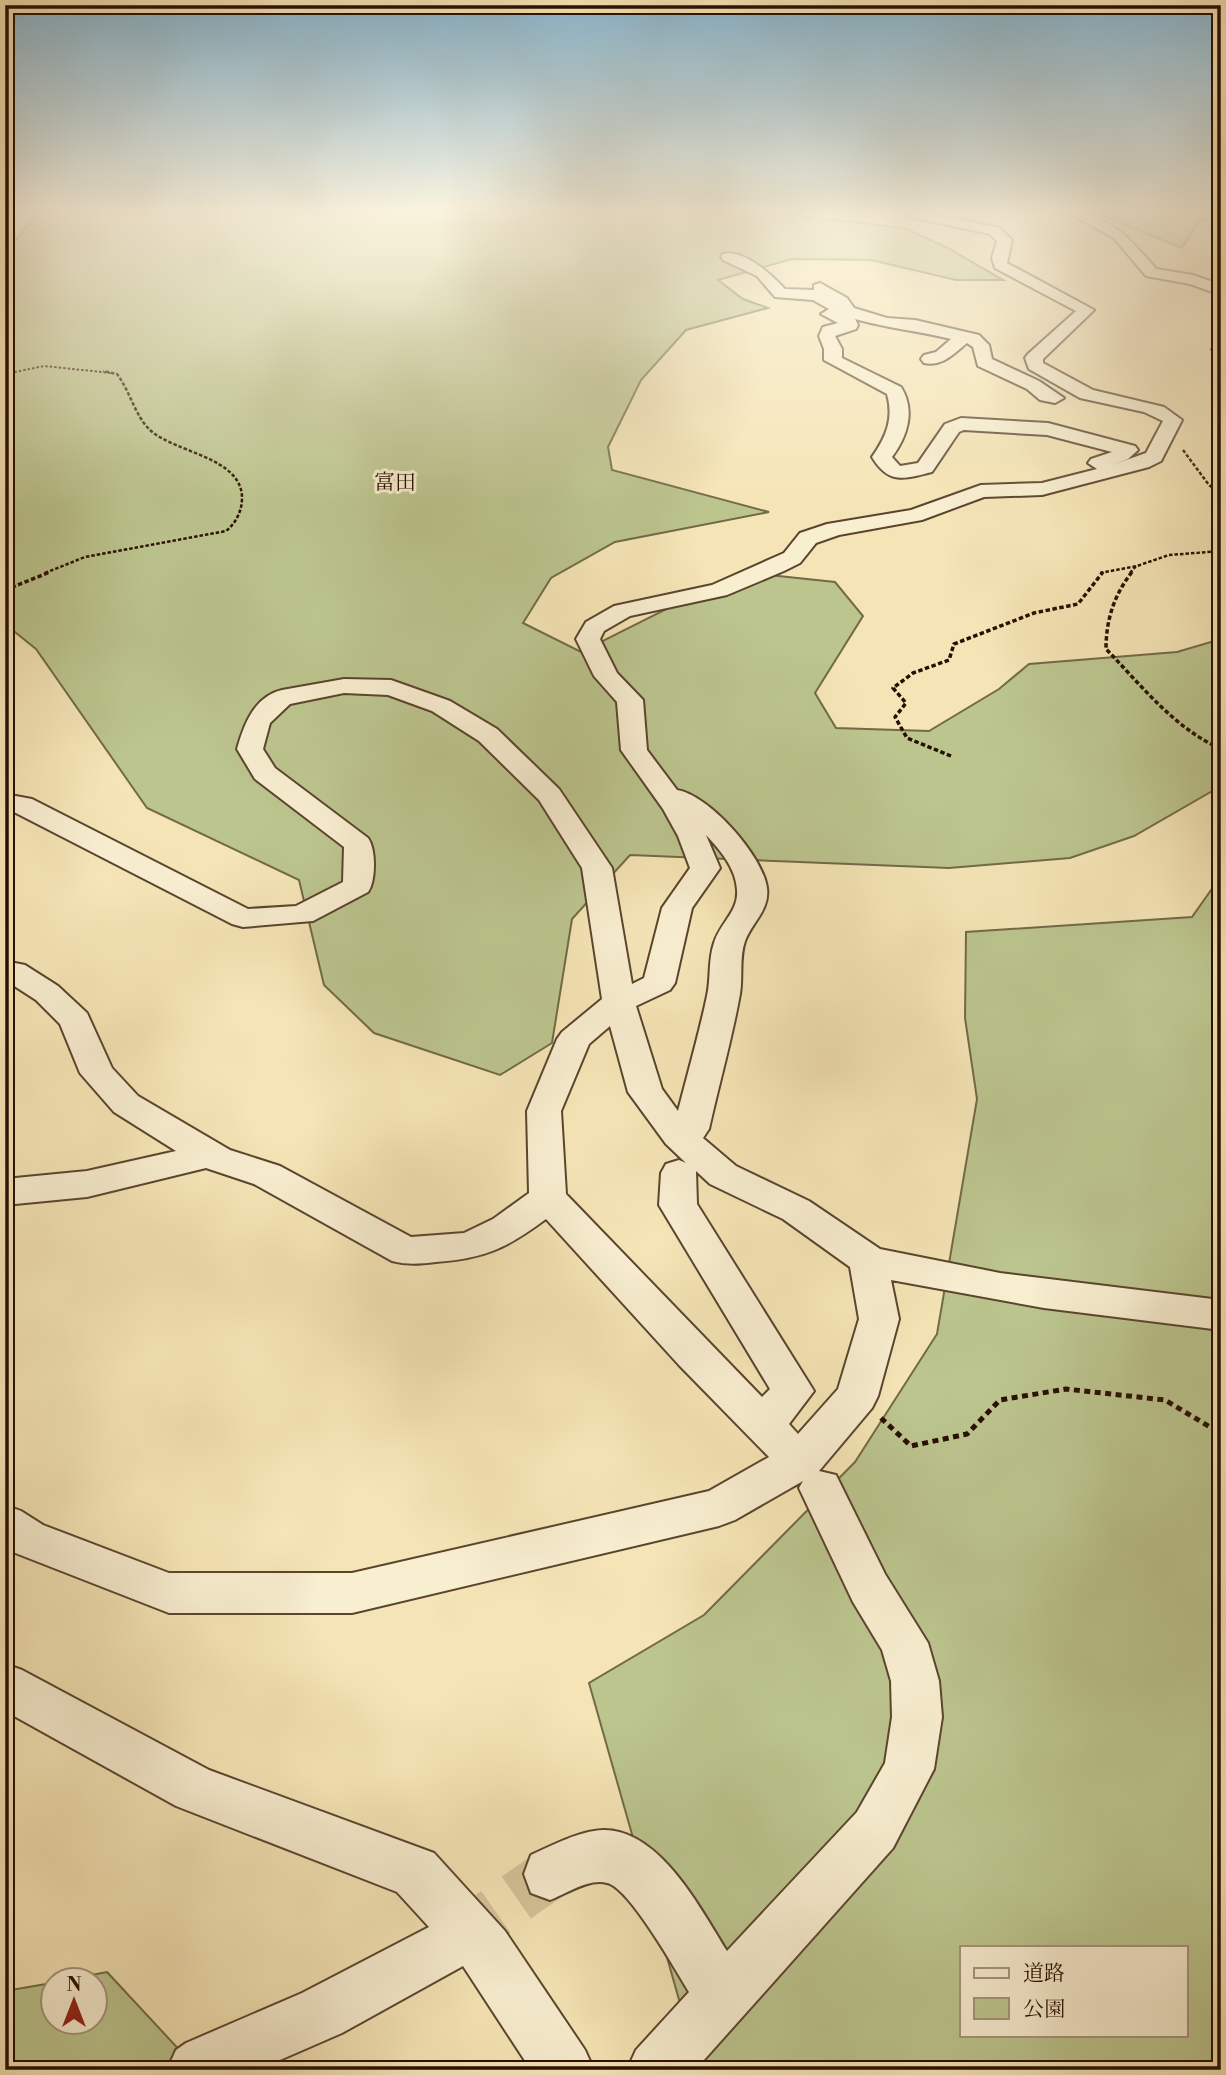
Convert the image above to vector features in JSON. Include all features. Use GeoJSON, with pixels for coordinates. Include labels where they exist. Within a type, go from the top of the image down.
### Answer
{"type":"FeatureCollection","features":[{"type":"Feature","properties":{"kind":"street"},"geometry":{"type":"LineString","coordinates":[[837,311],[829,314],[849,322],[850,325],[829,331],[827,336],[833,349],[833,360],[895,391],[899,404],[895,442],[882,457],[888,467],[897,473],[925,468],[952,428],[961,424],[1048,429],[1128,450],[1121,455],[1037,482],[1032,489]]}},
{"type":"Feature","properties":{"kind":"street"},"geometry":{"type":"LineString","coordinates":[[847,311],[886,323],[915,325],[964,337],[981,345],[984,362],[991,367],[1033,385],[1046,396],[1090,407]]}},
{"type":"Feature","properties":{"kind":"street"},"geometry":{"type":"LineString","coordinates":[[679,1173],[678,1205],[793,1391],[773,1434],[693,1354],[548,1198],[544,1111],[574,1039],[619,1002],[659,983],[677,908],[705,868],[692,836],[664,790],[634,750],[630,700],[606,676],[588,639],[594,627],[622,611],[719,590],[743,581],[792,558],[808,538],[835,529],[915,516],[981,491],[1032,489],[1142,463],[1154,457],[1156,440],[1173,420],[1162,411],[1104,400],[1082,392],[1035,365],[1034,358],[1041,350],[1085,311]]}},
{"type":"Feature","properties":{"kind":"street"},"geometry":{"type":"LineString","coordinates":[[930,359],[942,356],[964,337]]}},
{"type":"Feature","properties":{"kind":"street"},"geometry":{"type":"LineString","coordinates":[[1027,400],[1038,399],[1057,405],[1123,412],[1132,421]]}},
{"type":"Feature","properties":{"kind":"street"},"geometry":{"type":"LineString","coordinates":[[5,802],[22,805],[243,918],[302,915],[358,886],[358,844],[265,772],[250,749],[258,720],[282,698],[344,686],[391,688],[441,706],[488,735],[549,794],[597,868],[619,1002],[645,1092],[679,1136],[723,1175],[796,1210],[868,1260],[940,1278],[1030,1294],[1221,1315]]}},
{"type":"Feature","properties":{"kind":"street"},"geometry":{"type":"LineString","coordinates":[[664,790],[692,806],[715,828],[747,871],[752,886],[752,907],[730,940],[725,991],[691,1129]]}},
{"type":"Feature","properties":{"kind":"street"},"geometry":{"type":"LineString","coordinates":[[5,970],[14,972],[47,993],[75,1020],[97,1073],[126,1104],[211,1155],[267,1175],[406,1251],[470,1246],[506,1229],[548,1198]]}},
{"type":"Feature","properties":{"kind":"street"},"geometry":{"type":"LineString","coordinates":[[5,1192],[87,1184],[211,1155]]}},
{"type":"Feature","properties":{"kind":"street"},"geometry":{"type":"LineString","coordinates":[[5,1524],[27,1539],[169,1593],[352,1593],[719,1507],[802,1460],[857,1396],[879,1319],[868,1260]]}},
{"type":"Feature","properties":{"kind":"street"},"geometry":{"type":"LineString","coordinates":[[656,2070],[875,1830],[909,1769],[917,1717],[915,1681],[904,1643],[869,1588],[821,1488]]}},
{"type":"Feature","properties":{"kind":"street"},"geometry":{"type":"LineString","coordinates":[[5,1686],[194,1789],[415,1872],[486,1950],[565,2070]]}},
{"type":"Feature","properties":{"kind":"street"},"geometry":{"type":"LineString","coordinates":[[550,1874],[571,1863],[601,1856],[621,1859],[647,1877],[725,1997]]}},
{"type":"Feature","properties":{"kind":"street"},"geometry":{"type":"LineString","coordinates":[[196,2070],[323,2013],[443,1949]]}},
{"type":"Feature","properties":{"kind":"path"},"geometry":{"type":"LineString","coordinates":[[1221,343],[1213,343],[1211,350],[1221,352]]}},
{"type":"Feature","properties":{"kind":"path"},"geometry":{"type":"LineString","coordinates":[[5,374],[18,368],[34,367],[117,374],[127,385],[150,432],[221,465],[238,482],[243,499],[238,518],[226,531],[85,557],[5,590]]}},
{"type":"Feature","properties":{"kind":"path"},"geometry":{"type":"LineString","coordinates":[[1173,420],[1190,429],[1181,448],[1209,485],[1221,494]]}},
{"type":"Feature","properties":{"kind":"path"},"geometry":{"type":"LineString","coordinates":[[951,756],[907,738],[895,717],[906,703],[893,688],[913,673],[949,660],[954,643],[1034,613],[1078,604],[1101,572],[1137,566],[1169,555],[1221,551]]}},
{"type":"Feature","properties":{"kind":"path"},"geometry":{"type":"LineString","coordinates":[[1137,566],[1121,584],[1110,611],[1105,635],[1106,649],[1170,714],[1209,743],[1221,748]]}},
{"type":"Feature","properties":{"kind":"path"},"geometry":{"type":"LineString","coordinates":[[1221,671],[1213,677],[1214,686],[1221,694]]}},
{"type":"Feature","properties":{"kind":"path"},"geometry":{"type":"LineString","coordinates":[[857,1396],[911,1446],[967,1434],[1000,1400],[1066,1389],[1165,1400],[1215,1430],[1221,1430]]}},
{"type":"Feature","properties":{"kind":"green space"},"geometry":{"type":"Polygon","coordinates":[[[5,311],[757,311],[686,330],[641,380],[608,447],[612,470],[769,512],[615,542],[551,578],[523,623],[581,652],[740,572],[835,582],[863,616],[815,693],[836,728],[929,731],[999,689],[1029,664],[1177,652],[1221,639],[1221,786],[1134,836],[1070,858],[949,868],[630,855],[572,919],[552,1043],[500,1075],[374,1033],[324,985],[299,880],[147,808],[36,649],[5,624],[5,311]]]}},
{"type":"Feature","properties":{"kind":"green space"},"geometry":{"type":"Polygon","coordinates":[[[1221,876],[1221,2070],[699,2070],[589,1683],[704,1615],[855,1462],[937,1334],[977,1099],[965,1018],[966,932],[1192,917],[1221,876]]]}},
{"type":"Feature","properties":{"kind":"green space"},"geometry":{"type":"Polygon","coordinates":[[[108,1973],[198,2070],[5,2070],[5,1991],[38,1985],[38,2036],[108,2036],[108,1973]]]}},
{"type":"Feature","properties":{"kind":"tunnel"},"geometry":{"type":"LineString","coordinates":[[454,1941],[550,1874]]}},
{"type":"Feature","properties":{"kind":"district","name":"富田"},"geometry":{"type":"Point","coordinates":[395,483]}}]}
